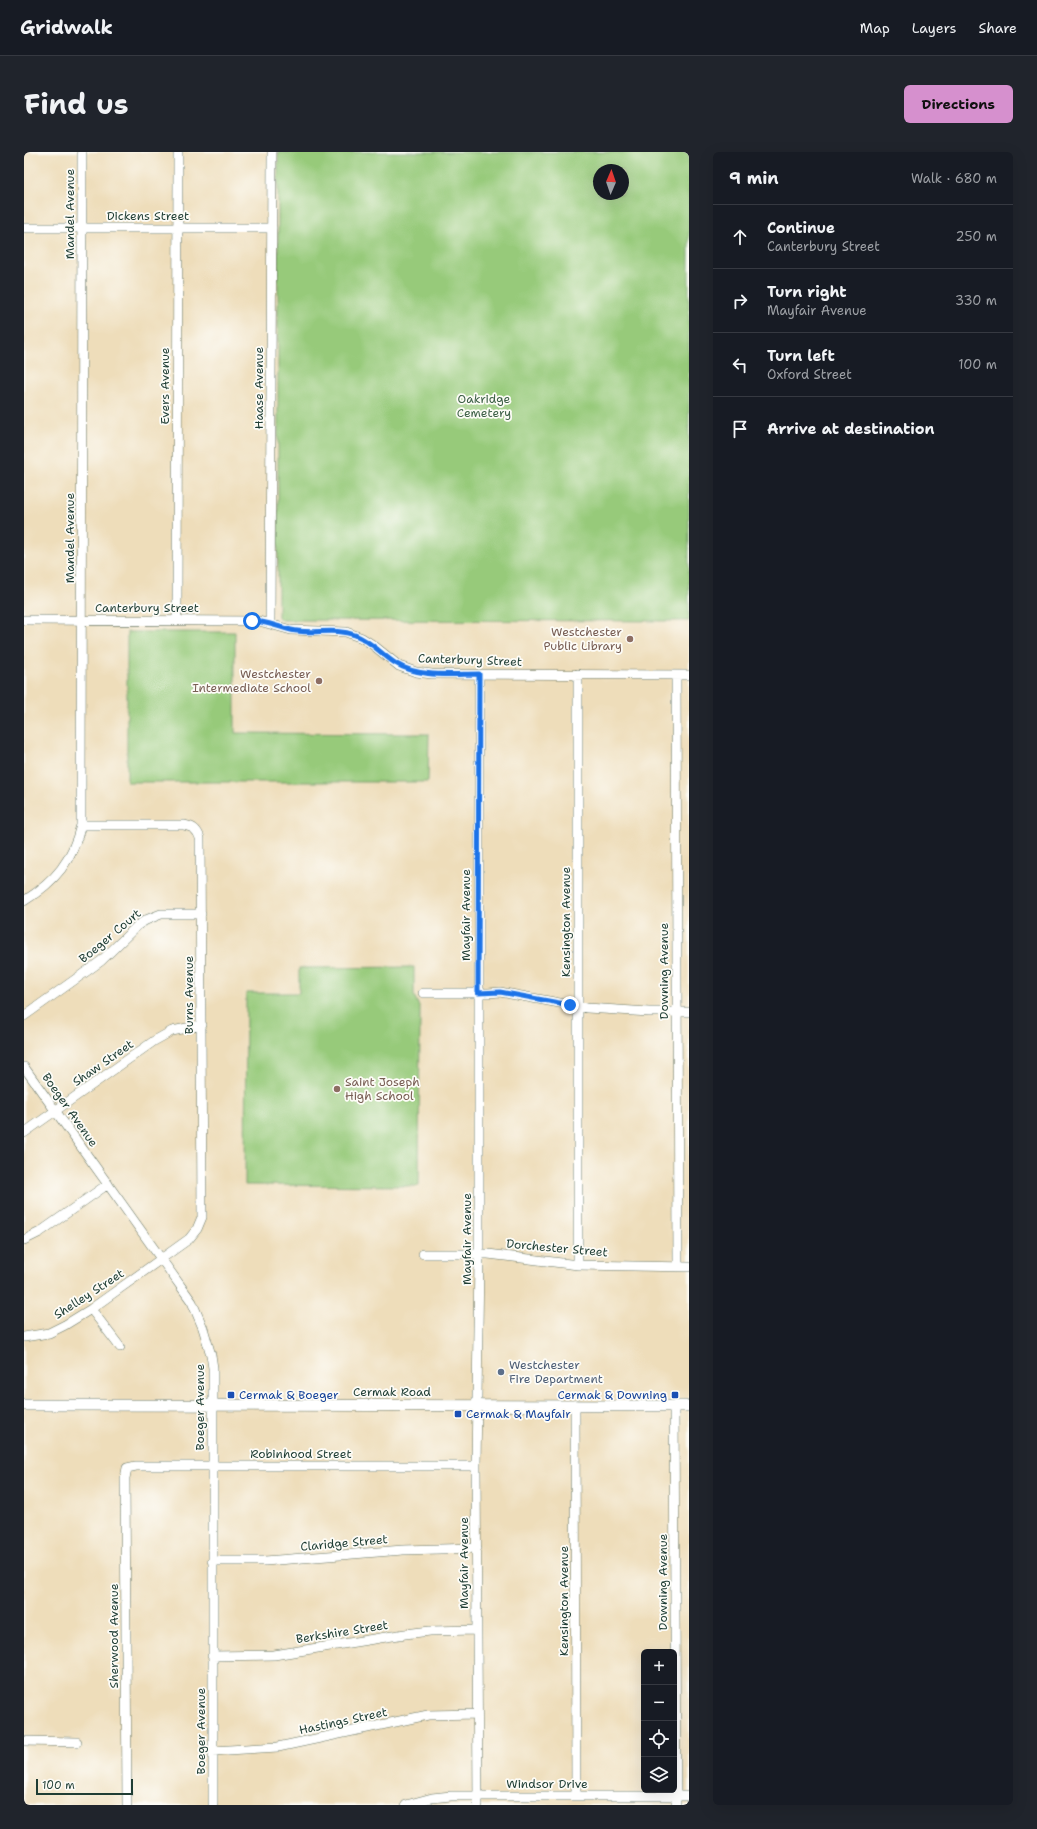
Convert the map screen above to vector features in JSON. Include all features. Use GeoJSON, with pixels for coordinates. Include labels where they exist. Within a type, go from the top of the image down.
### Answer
{"type":"FeatureCollection","features":[{"type":"Feature","properties":{"kind":"main road","name":"Cermak Road"},"geometry":{"type":"LineString","coordinates":[[24,1405],[689,1406]]}},
{"type":"Feature","properties":{"kind":"street","name":"Mandel Avenue"},"geometry":{"type":"LineString","coordinates":[[24,901],[39,892],[59,872],[70,856],[81,825],[82,152]]}},
{"type":"Feature","properties":{"kind":"street","name":"Evers Avenue"},"geometry":{"type":"LineString","coordinates":[[177,620],[178,152]]}},
{"type":"Feature","properties":{"kind":"street","name":"Haase Avenue"},"geometry":{"type":"LineString","coordinates":[[270,624],[272,152]]}},
{"type":"Feature","properties":{"kind":"street","name":"Dickens Street"},"geometry":{"type":"LineString","coordinates":[[24,228],[272,228]]}},
{"type":"Feature","properties":{"kind":"street","name":"Canterbury Street"},"geometry":{"type":"LineString","coordinates":[[24,620],[260,621],[291,630],[339,631],[356,635],[373,645],[399,666],[416,672],[432,674],[689,675]]}},
{"type":"Feature","properties":{"kind":"street","name":"Mayfair Avenue"},"geometry":{"type":"LineString","coordinates":[[478,1800],[476,1466],[479,1254],[479,674]]}},
{"type":"Feature","properties":{"kind":"street","name":"Kensington Avenue"},"geometry":{"type":"LineString","coordinates":[[578,674],[578,1265]]}},
{"type":"Feature","properties":{"kind":"street","name":"Downing Avenue"},"geometry":{"type":"LineString","coordinates":[[676,675],[678,1267]]}},
{"type":"Feature","properties":{"kind":"street","name":"Burns Avenue"},"geometry":{"type":"LineString","coordinates":[[81,825],[184,825],[193,827],[198,831],[200,838],[202,1217],[197,1229],[189,1239],[162,1259]]}},
{"type":"Feature","properties":{"kind":"street","name":"Boeger Court"},"geometry":{"type":"LineString","coordinates":[[24,1016],[101,961],[138,925],[146,920],[161,914],[201,914]]}},
{"type":"Feature","properties":{"kind":"street"},"geometry":{"type":"LineString","coordinates":[[423,993],[500,992],[579,1006],[621,1010],[689,1012]]}},
{"type":"Feature","properties":{"kind":"street","name":"Shaw Street"},"geometry":{"type":"LineString","coordinates":[[24,1133],[154,1041],[172,1032],[202,1025]]}},
{"type":"Feature","properties":{"kind":"street","name":"Boeger Avenue"},"geometry":{"type":"LineString","coordinates":[[24,1067],[192,1302],[203,1328],[211,1355],[214,1405],[212,1466],[213,1805]]}},
{"type":"Feature","properties":{"kind":"street"},"geometry":{"type":"LineString","coordinates":[[24,1240],[40,1232],[108,1184]]}},
{"type":"Feature","properties":{"kind":"street","name":"Dorchester Street"},"geometry":{"type":"LineString","coordinates":[[423,1254],[479,1254],[578,1265],[689,1267]]}},
{"type":"Feature","properties":{"kind":"street","name":"Shelley Street"},"geometry":{"type":"LineString","coordinates":[[24,1336],[49,1333],[65,1325],[91,1309],[162,1259]]}},
{"type":"Feature","properties":{"kind":"street"},"geometry":{"type":"LineString","coordinates":[[91,1309],[120,1347]]}},
{"type":"Feature","properties":{"kind":"street","name":"Kensington Avenue"},"geometry":{"type":"LineString","coordinates":[[575,1406],[576,1796]]}},
{"type":"Feature","properties":{"kind":"street","name":"Downing Avenue"},"geometry":{"type":"LineString","coordinates":[[674,1406],[675,1801]]}},
{"type":"Feature","properties":{"kind":"street","name":"Robinhood Street"},"geometry":{"type":"LineString","coordinates":[[127,1468],[136,1466],[476,1466]]}},
{"type":"Feature","properties":{"kind":"street","name":"Sherwood Avenue"},"geometry":{"type":"LineString","coordinates":[[127,1468],[125,1478],[127,1805]]}},
{"type":"Feature","properties":{"kind":"street","name":"Claridge Street"},"geometry":{"type":"LineString","coordinates":[[212,1561],[265,1561],[403,1550],[477,1548]]}},
{"type":"Feature","properties":{"kind":"street","name":"Berkshire Street"},"geometry":{"type":"LineString","coordinates":[[212,1656],[274,1655],[405,1634],[430,1631],[476,1630]]}},
{"type":"Feature","properties":{"kind":"street","name":"Hastings Street"},"geometry":{"type":"LineString","coordinates":[[213,1751],[278,1747],[428,1715],[477,1714]]}},
{"type":"Feature","properties":{"kind":"street"},"geometry":{"type":"LineString","coordinates":[[24,1741],[77,1742]]}},
{"type":"Feature","properties":{"kind":"street","name":"Windsor Drive"},"geometry":{"type":"LineString","coordinates":[[406,1805],[438,1797],[478,1800],[576,1796],[675,1801],[689,1796]]}},
{"type":"Feature","properties":{"kind":"green space","name":"Oakridge Cemetery"},"geometry":{"type":"Polygon","coordinates":[[[278,152],[689,152],[689,621],[281,620],[278,617],[278,152]]]}},
{"type":"Feature","properties":{"kind":"green space"},"geometry":{"type":"Polygon","coordinates":[[[127,632],[235,632],[235,733],[429,734],[428,782],[127,782],[127,632]]]}},
{"type":"Feature","properties":{"kind":"green space"},"geometry":{"type":"Polygon","coordinates":[[[414,967],[414,995],[420,1009],[419,1186],[245,1185],[246,993],[299,993],[299,968],[414,967]]]}},
{"type":"Feature","properties":{"kind":"place","name":"Westchester Public Library"},"geometry":{"type":"Point","coordinates":[630,639]}},
{"type":"Feature","properties":{"kind":"place","name":"Westchester Intermediate School"},"geometry":{"type":"Point","coordinates":[319,681]}},
{"type":"Feature","properties":{"kind":"place","name":"Saint Joseph High School"},"geometry":{"type":"Point","coordinates":[337,1089]}},
{"type":"Feature","properties":{"kind":"place","name":"Westchester Fire Department"},"geometry":{"type":"Point","coordinates":[501,1372]}},
{"type":"Feature","properties":{"kind":"place","name":"Cermak & Boeger"},"geometry":{"type":"Point","coordinates":[231,1395]}},
{"type":"Feature","properties":{"kind":"place","name":"Cermak & Downing"},"geometry":{"type":"Point","coordinates":[675,1395]}},
{"type":"Feature","properties":{"kind":"place","name":"Cermak & Mayfair"},"geometry":{"type":"Point","coordinates":[458,1414]}},
{"type":"Feature","properties":{"kind":"route"},"geometry":{"type":"LineString","coordinates":[[252,621],[260,621],[291,630],[339,631],[356,635],[373,645],[399,666],[416,672],[432,674],[479,674],[478,993],[500,992],[517,994],[570,1005]]}}]}
